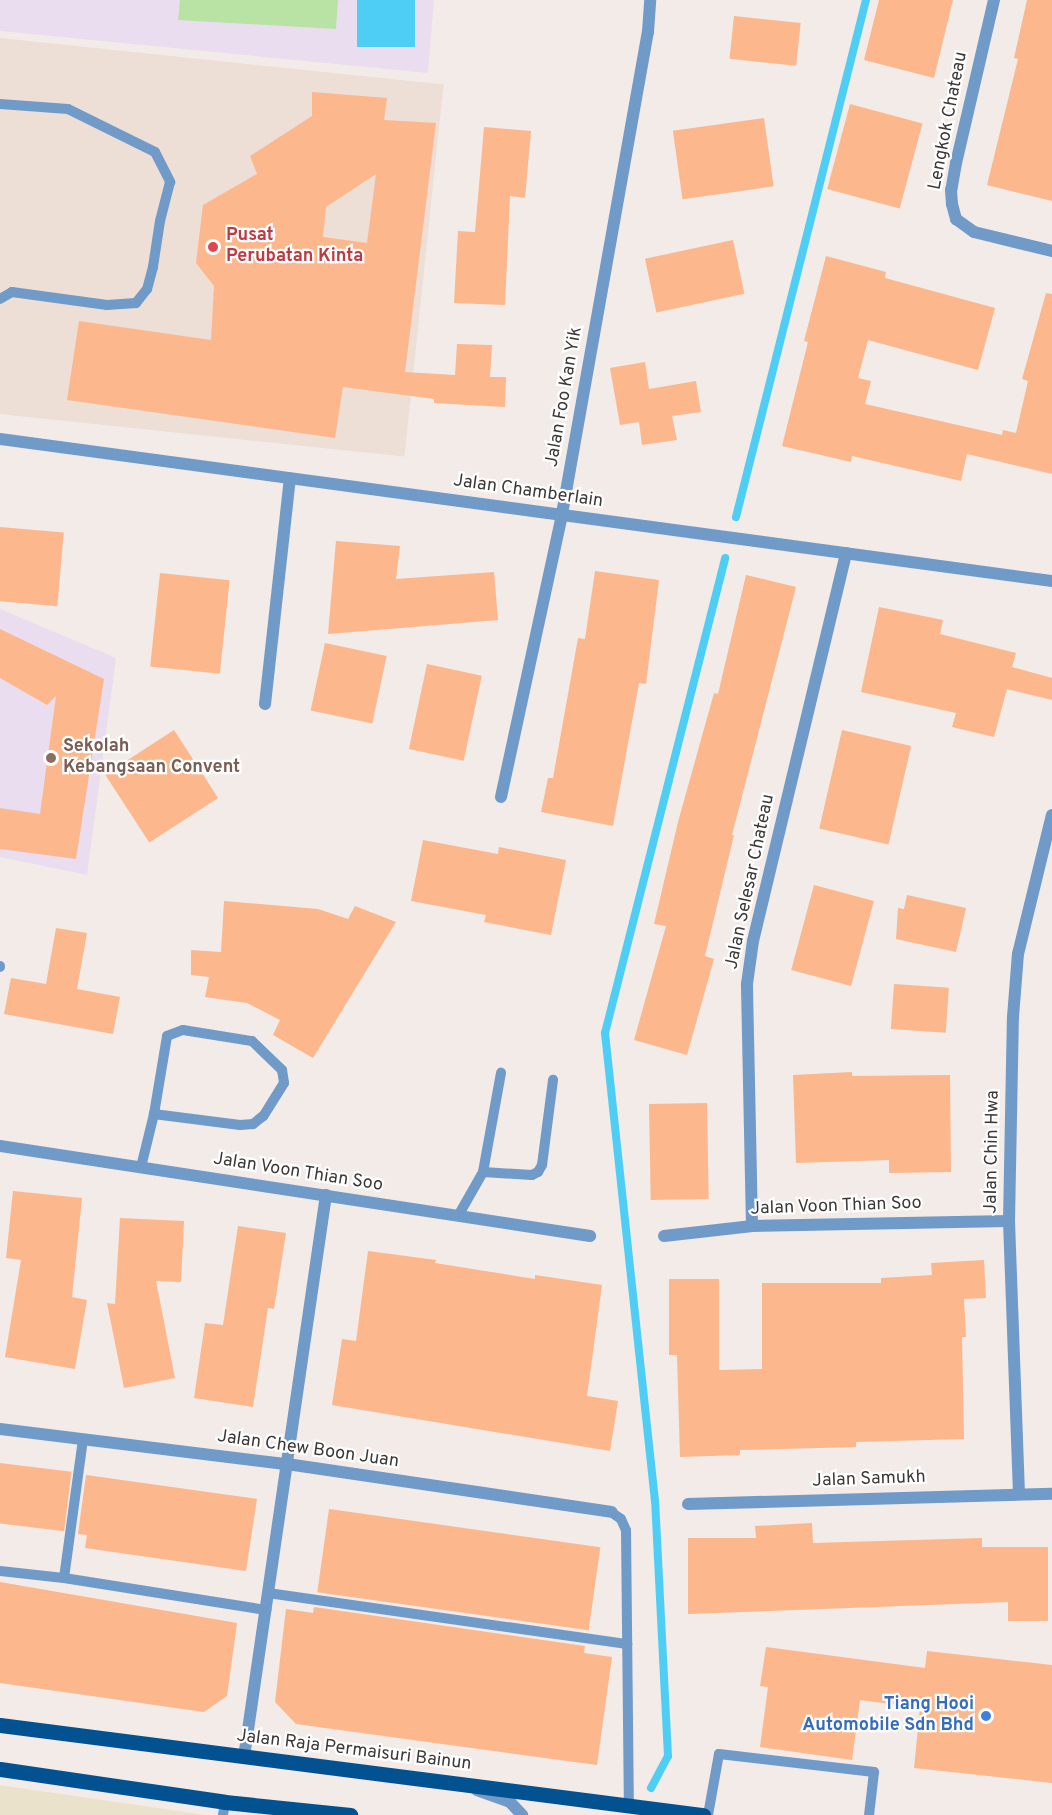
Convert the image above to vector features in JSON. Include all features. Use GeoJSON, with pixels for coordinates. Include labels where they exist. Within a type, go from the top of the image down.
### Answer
{"type":"FeatureCollection","features":[{"type":"Feature","properties":{"kind":"main road","name":"Jalan Raja Permaisuri Bainun"},"geometry":{"type":"LineString","coordinates":[[0,1725],[703,1815]]}},
{"type":"Feature","properties":{"kind":"main road"},"geometry":{"type":"LineString","coordinates":[[0,1769],[224,1808],[350,1815]]}},
{"type":"Feature","properties":{"kind":"street","name":"Jalan Foo Kan Yik"},"geometry":{"type":"LineString","coordinates":[[501,797],[562,514],[648,32],[650,0]]}},
{"type":"Feature","properties":{"kind":"street","name":"Lengkok Chateau"},"geometry":{"type":"LineString","coordinates":[[994,0],[956,163],[951,190],[952,204],[956,219],[974,232],[1052,251]]}},
{"type":"Feature","properties":{"kind":"street","name":"Jalan Chamberlain"},"geometry":{"type":"LineString","coordinates":[[0,438],[1052,581]]}},
{"type":"Feature","properties":{"kind":"street"},"geometry":{"type":"LineString","coordinates":[[265,704],[290,478]]}},
{"type":"Feature","properties":{"kind":"street","name":"Jalan Selesar Chateau"},"geometry":{"type":"LineString","coordinates":[[752,1226],[747,984],[753,941],[846,553]]}},
{"type":"Feature","properties":{"kind":"street","name":"Jalan Chin Hwa"},"geometry":{"type":"LineString","coordinates":[[1019,1494],[1009,1221],[1013,1017],[1018,954],[1052,814]]}},
{"type":"Feature","properties":{"kind":"street","name":"Jalan Voon Thian Soo"},"geometry":{"type":"LineString","coordinates":[[0,1146],[590,1236]]}},
{"type":"Feature","properties":{"kind":"street"},"geometry":{"type":"LineString","coordinates":[[244,1757],[326,1195]]}},
{"type":"Feature","properties":{"kind":"street","name":"Jalan Voon Thian Soo"},"geometry":{"type":"LineString","coordinates":[[664,1236],[752,1226],[1009,1221]]}},
{"type":"Feature","properties":{"kind":"street","name":"Jalan Chew Boon Juan"},"geometry":{"type":"LineString","coordinates":[[0,1428],[287,1464],[611,1512]]}},
{"type":"Feature","properties":{"kind":"street","name":"Jalan Samukh"},"geometry":{"type":"LineString","coordinates":[[688,1504],[1052,1494]]}},
{"type":"Feature","properties":{"kind":"street"},"geometry":{"type":"LineString","coordinates":[[464,1785],[510,1802],[522,1815]]}},
{"type":"Feature","properties":{"kind":"lane"},"geometry":{"type":"LineString","coordinates":[[0,104],[68,109],[155,152],[170,182],[147,289],[136,303],[107,305],[12,292],[0,299]]}},
{"type":"Feature","properties":{"kind":"lane"},"geometry":{"type":"LineString","coordinates":[[141,1167],[154,1114],[167,1036],[183,1030],[252,1041],[282,1070],[284,1083],[263,1116],[253,1124],[240,1125],[154,1114]]}},
{"type":"Feature","properties":{"kind":"lane"},"geometry":{"type":"LineString","coordinates":[[458,1216],[483,1172],[501,1073]]}},
{"type":"Feature","properties":{"kind":"lane"},"geometry":{"type":"LineString","coordinates":[[483,1172],[532,1175],[538,1172],[542,1165],[553,1080]]}},
{"type":"Feature","properties":{"kind":"lane"},"geometry":{"type":"LineString","coordinates":[[64,1578],[83,1440]]}},
{"type":"Feature","properties":{"kind":"lane"},"geometry":{"type":"LineString","coordinates":[[611,1512],[621,1519],[626,1530],[629,1806]]}},
{"type":"Feature","properties":{"kind":"lane"},"geometry":{"type":"LineString","coordinates":[[0,1572],[64,1578],[266,1610]]}},
{"type":"Feature","properties":{"kind":"lane"},"geometry":{"type":"LineString","coordinates":[[268,1593],[627,1644]]}},
{"type":"Feature","properties":{"kind":"lane"},"geometry":{"type":"LineString","coordinates":[[708,1815],[719,1754],[874,1772],[869,1815]]}},
{"type":"Feature","properties":{"kind":"shaded area"},"geometry":{"type":"Polygon","coordinates":[[[0,0],[434,0],[428,73],[0,31],[0,0]]]}},
{"type":"Feature","properties":{"kind":"shaded area","name":"Pusat Perubatan Kinta"},"geometry":{"type":"Polygon","coordinates":[[[0,38],[444,85],[404,457],[0,414],[0,38]]]}},
{"type":"Feature","properties":{"kind":"shaded area","name":"Sekolah Kebangsaan Convent"},"geometry":{"type":"Polygon","coordinates":[[[0,609],[116,658],[87,875],[0,857],[0,609]]]}},
{"type":"Feature","properties":{"kind":"shaded area"},"geometry":{"type":"Polygon","coordinates":[[[0,1785],[5,1786],[206,1815],[0,1815],[0,1785]]]}},
{"type":"Feature","properties":{"kind":"green space"},"geometry":{"type":"Polygon","coordinates":[[[180,0],[338,0],[336,29],[178,20],[180,0]]]}},
{"type":"Feature","properties":{"kind":"water"},"geometry":{"type":"Polygon","coordinates":[[[357,0],[415,0],[415,47],[357,47],[357,0]]]}},
{"type":"Feature","properties":{"kind":"building"},"geometry":{"type":"Polygon","coordinates":[[[879,0],[953,0],[934,78],[864,60],[879,0]]]}},
{"type":"Feature","properties":{"kind":"building"},"geometry":{"type":"Polygon","coordinates":[[[1027,0],[1052,0],[1052,201],[987,185],[1018,59],[1014,58],[1027,0]]]}},
{"type":"Feature","properties":{"kind":"building"},"geometry":{"type":"Polygon","coordinates":[[[734,16],[801,23],[796,66],[730,59],[734,16]]]}},
{"type":"Feature","properties":{"kind":"building"},"geometry":{"type":"Polygon","coordinates":[[[312,92],[387,98],[384,120],[436,123],[405,372],[455,375],[457,344],[492,345],[490,377],[506,377],[505,407],[434,403],[434,399],[343,387],[335,438],[67,400],[79,321],[211,340],[214,286],[196,263],[203,205],[257,174],[250,156],[312,116],[312,92]],[[376,174],[326,207],[323,237],[367,243],[376,174]]]}},
{"type":"Feature","properties":{"kind":"building"},"geometry":{"type":"Polygon","coordinates":[[[850,104],[922,123],[900,208],[827,189],[850,104]]]}},
{"type":"Feature","properties":{"kind":"building"},"geometry":{"type":"Polygon","coordinates":[[[764,118],[774,186],[682,199],[673,131],[764,118]]]}},
{"type":"Feature","properties":{"kind":"building"},"geometry":{"type":"Polygon","coordinates":[[[484,127],[531,131],[525,198],[510,196],[505,305],[454,303],[458,231],[475,232],[484,127]]]}},
{"type":"Feature","properties":{"kind":"building"},"geometry":{"type":"Polygon","coordinates":[[[733,240],[744,294],[656,313],[645,259],[733,240]]]}},
{"type":"Feature","properties":{"kind":"building"},"geometry":{"type":"Polygon","coordinates":[[[826,256],[886,272],[885,278],[995,308],[978,370],[868,340],[858,378],[871,381],[865,404],[1002,435],[1003,430],[1016,433],[1028,381],[1022,379],[1046,293],[1052,294],[1052,474],[967,454],[961,481],[852,456],[851,462],[782,446],[808,342],[804,341],[826,256]]]}},
{"type":"Feature","properties":{"kind":"building"},"geometry":{"type":"Polygon","coordinates":[[[645,362],[649,389],[696,381],[701,412],[672,416],[677,440],[642,445],[639,422],[620,425],[610,368],[645,362]]]}},
{"type":"Feature","properties":{"kind":"building"},"geometry":{"type":"Polygon","coordinates":[[[0,527],[64,533],[57,606],[0,601],[0,527]]]}},
{"type":"Feature","properties":{"kind":"building"},"geometry":{"type":"Polygon","coordinates":[[[336,541],[400,546],[396,579],[494,572],[498,620],[328,634],[336,541]]]}},
{"type":"Feature","properties":{"kind":"building"},"geometry":{"type":"Polygon","coordinates":[[[595,571],[659,580],[646,684],[639,683],[613,826],[541,812],[548,778],[553,778],[578,638],[585,639],[595,571]]]}},
{"type":"Feature","properties":{"kind":"building"},"geometry":{"type":"Polygon","coordinates":[[[160,573],[230,580],[220,674],[150,666],[160,573]]]}},
{"type":"Feature","properties":{"kind":"building"},"geometry":{"type":"Polygon","coordinates":[[[746,575],[796,587],[732,835],[734,835],[705,956],[714,959],[687,1055],[634,1040],[666,926],[654,924],[678,822],[714,693],[718,694],[746,575]]]}},
{"type":"Feature","properties":{"kind":"building"},"geometry":{"type":"Polygon","coordinates":[[[879,607],[943,620],[940,634],[1016,653],[1012,667],[1052,678],[1052,700],[1007,689],[994,737],[952,727],[956,713],[861,692],[879,607]]]}},
{"type":"Feature","properties":{"kind":"building"},"geometry":{"type":"Polygon","coordinates":[[[0,629],[104,679],[76,859],[0,849],[0,808],[40,814],[56,696],[47,705],[0,678],[0,629]]]}},
{"type":"Feature","properties":{"kind":"building"},"geometry":{"type":"Polygon","coordinates":[[[325,643],[387,656],[372,724],[311,710],[325,643]]]}},
{"type":"Feature","properties":{"kind":"building"},"geometry":{"type":"Polygon","coordinates":[[[427,664],[482,676],[464,761],[409,749],[427,664]]]}},
{"type":"Feature","properties":{"kind":"building"},"geometry":{"type":"Polygon","coordinates":[[[174,730],[218,798],[149,843],[105,775],[174,730]]]}},
{"type":"Feature","properties":{"kind":"building"},"geometry":{"type":"Polygon","coordinates":[[[842,730],[911,746],[888,844],[819,828],[842,730]]]}},
{"type":"Feature","properties":{"kind":"building"},"geometry":{"type":"Polygon","coordinates":[[[423,840],[498,854],[499,847],[566,860],[551,935],[484,922],[486,915],[411,901],[423,840]]]}},
{"type":"Feature","properties":{"kind":"building"},"geometry":{"type":"Polygon","coordinates":[[[814,885],[874,901],[851,986],[791,970],[814,885]]]}},
{"type":"Feature","properties":{"kind":"building"},"geometry":{"type":"Polygon","coordinates":[[[907,895],[966,908],[956,952],[896,939],[898,908],[904,909],[907,895]]]}},
{"type":"Feature","properties":{"kind":"building"},"geometry":{"type":"Polygon","coordinates":[[[224,901],[318,909],[348,919],[355,906],[396,922],[313,1058],[273,1035],[280,1020],[247,1003],[205,997],[209,977],[191,975],[191,950],[221,952],[224,901]]]}},
{"type":"Feature","properties":{"kind":"building"},"geometry":{"type":"Polygon","coordinates":[[[56,928],[87,933],[77,989],[120,997],[113,1034],[4,1014],[11,978],[46,984],[56,928]]]}},
{"type":"Feature","properties":{"kind":"building"},"geometry":{"type":"Polygon","coordinates":[[[894,984],[949,988],[946,1033],[891,1029],[894,984]]]}},
{"type":"Feature","properties":{"kind":"building"},"geometry":{"type":"Polygon","coordinates":[[[852,1072],[852,1076],[950,1075],[951,1172],[889,1173],[889,1160],[796,1163],[793,1075],[852,1072]]]}},
{"type":"Feature","properties":{"kind":"building"},"geometry":{"type":"Polygon","coordinates":[[[707,1103],[709,1199],[651,1200],[649,1104],[707,1103]]]}},
{"type":"Feature","properties":{"kind":"building"},"geometry":{"type":"Polygon","coordinates":[[[13,1191],[82,1198],[72,1297],[87,1300],[75,1369],[5,1357],[21,1260],[6,1258],[13,1191]]]}},
{"type":"Feature","properties":{"kind":"building"},"geometry":{"type":"Polygon","coordinates":[[[120,1218],[184,1221],[181,1282],[156,1281],[175,1378],[124,1388],[107,1303],[115,1304],[120,1218]]]}},
{"type":"Feature","properties":{"kind":"building"},"geometry":{"type":"Polygon","coordinates":[[[238,1226],[286,1233],[274,1309],[268,1308],[253,1407],[194,1398],[205,1323],[223,1325],[238,1226]]]}},
{"type":"Feature","properties":{"kind":"building"},"geometry":{"type":"Polygon","coordinates":[[[368,1251],[436,1260],[435,1263],[535,1279],[535,1275],[602,1285],[587,1396],[618,1401],[610,1451],[332,1405],[342,1339],[356,1341],[368,1251]]]}},
{"type":"Feature","properties":{"kind":"building"},"geometry":{"type":"Polygon","coordinates":[[[984,1260],[986,1298],[964,1299],[966,1337],[962,1337],[964,1439],[856,1442],[856,1447],[740,1450],[740,1455],[680,1457],[677,1355],[669,1355],[669,1279],[719,1279],[719,1370],[762,1369],[762,1283],[881,1283],[881,1278],[932,1275],[931,1263],[984,1260]]]}},
{"type":"Feature","properties":{"kind":"building"},"geometry":{"type":"Polygon","coordinates":[[[0,1463],[71,1472],[64,1531],[0,1523],[0,1463]]]}},
{"type":"Feature","properties":{"kind":"building"},"geometry":{"type":"Polygon","coordinates":[[[86,1475],[257,1499],[246,1571],[85,1548],[87,1535],[78,1534],[86,1475]]]}},
{"type":"Feature","properties":{"kind":"building"},"geometry":{"type":"Polygon","coordinates":[[[329,1509],[600,1547],[589,1630],[317,1592],[329,1509]]]}},
{"type":"Feature","properties":{"kind":"building"},"geometry":{"type":"Polygon","coordinates":[[[812,1523],[813,1543],[982,1538],[982,1547],[1048,1547],[1048,1621],[1008,1621],[1008,1602],[688,1614],[688,1538],[756,1538],[755,1526],[812,1523]]]}},
{"type":"Feature","properties":{"kind":"building"},"geometry":{"type":"Polygon","coordinates":[[[0,1582],[237,1623],[227,1696],[204,1712],[0,1683],[0,1582]]]}},
{"type":"Feature","properties":{"kind":"building"},"geometry":{"type":"Polygon","coordinates":[[[314,1607],[585,1646],[584,1653],[612,1657],[597,1765],[296,1724],[275,1702],[286,1609],[313,1613],[314,1607]]]}},
{"type":"Feature","properties":{"kind":"building"},"geometry":{"type":"Polygon","coordinates":[[[766,1647],[925,1668],[927,1651],[1052,1665],[1052,1783],[914,1768],[920,1708],[860,1700],[852,1760],[760,1747],[768,1687],[760,1686],[766,1647]]]}},
{"type":"Feature","properties":{"kind":"waterway"},"geometry":{"type":"LineString","coordinates":[[736,517],[866,0]]}},
{"type":"Feature","properties":{"kind":"waterway"},"geometry":{"type":"LineString","coordinates":[[651,1788],[668,1756],[655,1501],[605,1033],[725,558]]}},
{"type":"Feature","properties":{"kind":"place","name":"Pusat Perubatan Kinta"},"geometry":{"type":"Point","coordinates":[213,247]}},
{"type":"Feature","properties":{"kind":"place","name":"Sekolah Kebangsaan Convent"},"geometry":{"type":"Point","coordinates":[51,758]}},
{"type":"Feature","properties":{"kind":"place","name":"Tiang Hooi Automobile Sdn Bhd"},"geometry":{"type":"Point","coordinates":[986,1716]}}]}
